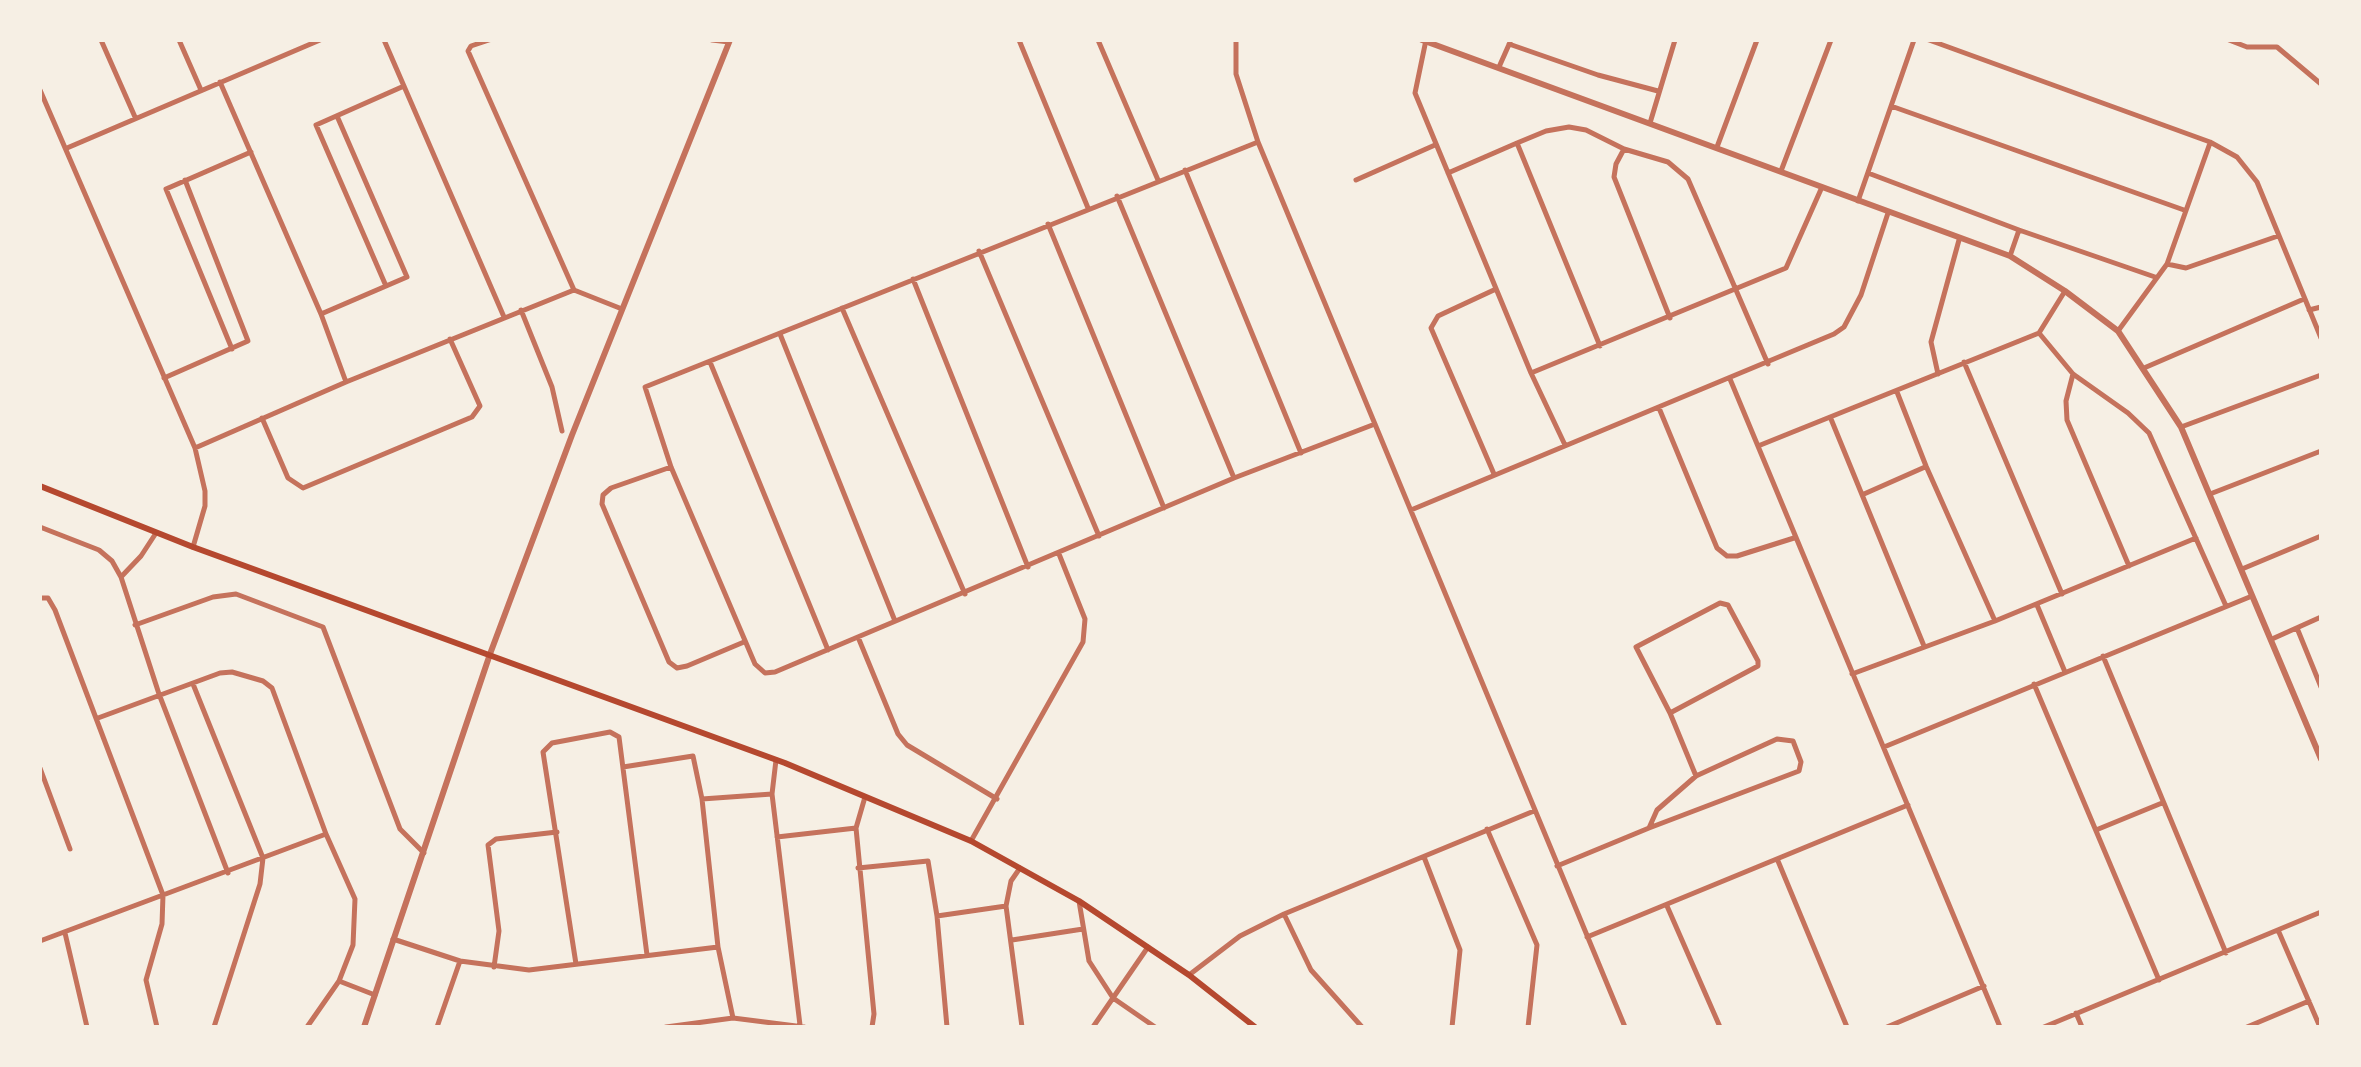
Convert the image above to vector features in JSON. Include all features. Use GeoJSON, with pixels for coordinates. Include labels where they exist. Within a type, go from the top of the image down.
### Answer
{"type":"FeatureCollection","features":[{"type":"Feature","properties":{"kind":"main road"},"geometry":{"type":"LineString","coordinates":[[40,486],[193,547],[776,760],[971,842],[1080,901],[1190,974],[1255,1027]]}},
{"type":"Feature","properties":{"kind":"street"},"geometry":{"type":"LineString","coordinates":[[101,40],[135,117]]}},
{"type":"Feature","properties":{"kind":"street"},"geometry":{"type":"LineString","coordinates":[[179,40],[202,90]]}},
{"type":"Feature","properties":{"kind":"street"},"geometry":{"type":"LineString","coordinates":[[66,148],[320,40]]}},
{"type":"Feature","properties":{"kind":"street"},"geometry":{"type":"LineString","coordinates":[[384,40],[504,317]]}},
{"type":"Feature","properties":{"kind":"street"},"geometry":{"type":"LineString","coordinates":[[490,40],[468,50],[574,290]]}},
{"type":"Feature","properties":{"kind":"street"},"geometry":{"type":"LineString","coordinates":[[364,1027],[490,654],[572,435],[729,41],[712,40]]}},
{"type":"Feature","properties":{"kind":"street"},"geometry":{"type":"LineString","coordinates":[[1019,40],[1088,208]]}},
{"type":"Feature","properties":{"kind":"street"},"geometry":{"type":"LineString","coordinates":[[1098,40],[1158,180]]}},
{"type":"Feature","properties":{"kind":"street"},"geometry":{"type":"LineString","coordinates":[[1236,40],[1236,74],[1258,142],[1625,1027]]}},
{"type":"Feature","properties":{"kind":"street"},"geometry":{"type":"LineString","coordinates":[[1564,444],[1415,93],[1425,40],[2010,256],[2118,331],[2181,427],[2321,759]]}},
{"type":"Feature","properties":{"kind":"street"},"geometry":{"type":"LineString","coordinates":[[1650,124],[1675,40]]}},
{"type":"Feature","properties":{"kind":"street"},"geometry":{"type":"LineString","coordinates":[[1718,146],[1757,40]]}},
{"type":"Feature","properties":{"kind":"street"},"geometry":{"type":"LineString","coordinates":[[1781,171],[1831,40]]}},
{"type":"Feature","properties":{"kind":"street"},"geometry":{"type":"LineString","coordinates":[[1858,200],[1914,40]]}},
{"type":"Feature","properties":{"kind":"street"},"geometry":{"type":"LineString","coordinates":[[1929,40],[2210,142],[2237,157],[2248,169],[2321,338]]}},
{"type":"Feature","properties":{"kind":"street"},"geometry":{"type":"LineString","coordinates":[[2229,40],[2247,48],[2278,46],[2321,84]]}},
{"type":"Feature","properties":{"kind":"street"},"geometry":{"type":"LineString","coordinates":[[1500,67],[1510,42],[1598,75],[1658,91]]}},
{"type":"Feature","properties":{"kind":"street"},"geometry":{"type":"LineString","coordinates":[[220,82],[321,314],[346,382]]}},
{"type":"Feature","properties":{"kind":"street"},"geometry":{"type":"LineString","coordinates":[[386,286],[316,125],[404,86]]}},
{"type":"Feature","properties":{"kind":"street"},"geometry":{"type":"LineString","coordinates":[[40,90],[195,448],[206,491],[193,547]]}},
{"type":"Feature","properties":{"kind":"street"},"geometry":{"type":"LineString","coordinates":[[1890,106],[2184,210]]}},
{"type":"Feature","properties":{"kind":"street"},"geometry":{"type":"LineString","coordinates":[[321,314],[407,277],[337,116]]}},
{"type":"Feature","properties":{"kind":"street"},"geometry":{"type":"LineString","coordinates":[[1448,173],[1546,131],[1568,127],[1586,130],[1624,150],[1668,162],[1688,178],[1768,364]]}},
{"type":"Feature","properties":{"kind":"street"},"geometry":{"type":"LineString","coordinates":[[1258,142],[644,387],[671,467],[755,664],[765,672],[775,672],[1234,478],[1375,424]]}},
{"type":"Feature","properties":{"kind":"street"},"geometry":{"type":"LineString","coordinates":[[2118,331],[2167,264],[2210,142]]}},
{"type":"Feature","properties":{"kind":"street"},"geometry":{"type":"LineString","coordinates":[[1517,143],[1600,346]]}},
{"type":"Feature","properties":{"kind":"street"},"geometry":{"type":"LineString","coordinates":[[1356,180],[1435,145]]}},
{"type":"Feature","properties":{"kind":"street"},"geometry":{"type":"LineString","coordinates":[[1624,150],[1614,177],[1670,318]]}},
{"type":"Feature","properties":{"kind":"street"},"geometry":{"type":"LineString","coordinates":[[232,349],[165,194],[169,186],[251,152]]}},
{"type":"Feature","properties":{"kind":"street"},"geometry":{"type":"LineString","coordinates":[[1185,170],[1301,452]]}},
{"type":"Feature","properties":{"kind":"street"},"geometry":{"type":"LineString","coordinates":[[1868,172],[2155,278]]}},
{"type":"Feature","properties":{"kind":"street"},"geometry":{"type":"LineString","coordinates":[[164,378],[248,342],[249,337],[185,180]]}},
{"type":"Feature","properties":{"kind":"street"},"geometry":{"type":"LineString","coordinates":[[1531,373],[1789,265],[1822,187]]}},
{"type":"Feature","properties":{"kind":"street"},"geometry":{"type":"LineString","coordinates":[[1117,196],[1234,478]]}},
{"type":"Feature","properties":{"kind":"street"},"geometry":{"type":"LineString","coordinates":[[1411,510],[1564,444],[1768,364],[1844,327],[1861,295],[1888,212]]}},
{"type":"Feature","properties":{"kind":"street"},"geometry":{"type":"LineString","coordinates":[[1048,224],[1164,509]]}},
{"type":"Feature","properties":{"kind":"street"},"geometry":{"type":"LineString","coordinates":[[2010,256],[2020,230]]}},
{"type":"Feature","properties":{"kind":"street"},"geometry":{"type":"LineString","coordinates":[[2167,264],[2186,268],[2279,236]]}},
{"type":"Feature","properties":{"kind":"street"},"geometry":{"type":"LineString","coordinates":[[1938,374],[1932,342],[1959,240]]}},
{"type":"Feature","properties":{"kind":"street"},"geometry":{"type":"LineString","coordinates":[[980,252],[1099,536]]}},
{"type":"Feature","properties":{"kind":"street"},"geometry":{"type":"LineString","coordinates":[[913,279],[1028,567]]}},
{"type":"Feature","properties":{"kind":"street"},"geometry":{"type":"LineString","coordinates":[[195,448],[450,338],[574,290],[624,310]]}},
{"type":"Feature","properties":{"kind":"street"},"geometry":{"type":"LineString","coordinates":[[1494,474],[1432,328],[1438,316],[1496,290]]}},
{"type":"Feature","properties":{"kind":"street"},"geometry":{"type":"LineString","coordinates":[[1758,446],[2039,333],[2065,291]]}},
{"type":"Feature","properties":{"kind":"street"},"geometry":{"type":"LineString","coordinates":[[2144,368],[2304,299]]}},
{"type":"Feature","properties":{"kind":"street"},"geometry":{"type":"LineString","coordinates":[[2309,310],[2321,307]]}},
{"type":"Feature","properties":{"kind":"street"},"geometry":{"type":"LineString","coordinates":[[842,308],[965,594]]}},
{"type":"Feature","properties":{"kind":"street"},"geometry":{"type":"LineString","coordinates":[[521,310],[552,387],[562,432]]}},
{"type":"Feature","properties":{"kind":"street"},"geometry":{"type":"LineString","coordinates":[[2039,333],[2073,374],[2149,433],[2226,606]]}},
{"type":"Feature","properties":{"kind":"street"},"geometry":{"type":"LineString","coordinates":[[780,334],[895,622]]}},
{"type":"Feature","properties":{"kind":"street"},"geometry":{"type":"LineString","coordinates":[[262,418],[288,478],[303,488],[472,417],[480,406],[450,338]]}},
{"type":"Feature","properties":{"kind":"street"},"geometry":{"type":"LineString","coordinates":[[710,362],[828,650]]}},
{"type":"Feature","properties":{"kind":"street"},"geometry":{"type":"LineString","coordinates":[[1964,362],[2062,594]]}},
{"type":"Feature","properties":{"kind":"street"},"geometry":{"type":"LineString","coordinates":[[2073,374],[2066,400],[2067,420],[2129,566]]}},
{"type":"Feature","properties":{"kind":"street"},"geometry":{"type":"LineString","coordinates":[[2181,427],[2321,376]]}},
{"type":"Feature","properties":{"kind":"street"},"geometry":{"type":"LineString","coordinates":[[1730,379],[2000,1027]]}},
{"type":"Feature","properties":{"kind":"street"},"geometry":{"type":"LineString","coordinates":[[1897,392],[1995,621]]}},
{"type":"Feature","properties":{"kind":"street"},"geometry":{"type":"LineString","coordinates":[[1659,408],[1718,548],[1727,556],[1737,556],[1794,538]]}},
{"type":"Feature","properties":{"kind":"street"},"geometry":{"type":"LineString","coordinates":[[1830,419],[1924,646]]}},
{"type":"Feature","properties":{"kind":"street"},"geometry":{"type":"LineString","coordinates":[[2210,494],[2321,451]]}},
{"type":"Feature","properties":{"kind":"street"},"geometry":{"type":"LineString","coordinates":[[1864,494],[1926,466]]}},
{"type":"Feature","properties":{"kind":"street"},"geometry":{"type":"LineString","coordinates":[[671,467],[611,488],[603,495],[602,504],[668,662],[677,668],[688,666],[745,642]]}},
{"type":"Feature","properties":{"kind":"street"},"geometry":{"type":"LineString","coordinates":[[40,527],[99,550],[112,560],[228,872]]}},
{"type":"Feature","properties":{"kind":"street"},"geometry":{"type":"LineString","coordinates":[[120,577],[158,531]]}},
{"type":"Feature","properties":{"kind":"street"},"geometry":{"type":"LineString","coordinates":[[2242,570],[2321,536]]}},
{"type":"Feature","properties":{"kind":"street"},"geometry":{"type":"LineString","coordinates":[[1852,674],[1995,621],[2196,538]]}},
{"type":"Feature","properties":{"kind":"street"},"geometry":{"type":"LineString","coordinates":[[971,842],[1083,642],[1085,619],[1059,553]]}},
{"type":"Feature","properties":{"kind":"street"},"geometry":{"type":"LineString","coordinates":[[134,625],[213,597],[236,594],[323,627],[400,829],[424,853]]}},
{"type":"Feature","properties":{"kind":"street"},"geometry":{"type":"LineString","coordinates":[[1884,748],[2252,596]]}},
{"type":"Feature","properties":{"kind":"street"},"geometry":{"type":"LineString","coordinates":[[40,598],[48,598],[55,610],[162,895],[162,924],[146,980],[156,1027]]}},
{"type":"Feature","properties":{"kind":"street"},"geometry":{"type":"LineString","coordinates":[[1670,712],[1758,666],[1728,605],[1720,604],[1636,646],[1670,712],[1696,776]]}},
{"type":"Feature","properties":{"kind":"street"},"geometry":{"type":"LineString","coordinates":[[2037,604],[2065,672]]}},
{"type":"Feature","properties":{"kind":"street"},"geometry":{"type":"LineString","coordinates":[[2272,639],[2321,618]]}},
{"type":"Feature","properties":{"kind":"street"},"geometry":{"type":"LineString","coordinates":[[2297,628],[2321,687]]}},
{"type":"Feature","properties":{"kind":"street"},"geometry":{"type":"LineString","coordinates":[[858,637],[898,734],[907,745],[997,799]]}},
{"type":"Feature","properties":{"kind":"street"},"geometry":{"type":"LineString","coordinates":[[2104,656],[2226,953]]}},
{"type":"Feature","properties":{"kind":"street"},"geometry":{"type":"LineString","coordinates":[[98,718],[232,672],[263,681],[272,688],[326,834],[356,899],[353,945],[339,981],[308,1027]]}},
{"type":"Feature","properties":{"kind":"street"},"geometry":{"type":"LineString","coordinates":[[193,684],[263,858],[260,884],[214,1027]]}},
{"type":"Feature","properties":{"kind":"street"},"geometry":{"type":"LineString","coordinates":[[2034,684],[2159,980]]}},
{"type":"Feature","properties":{"kind":"street"},"geometry":{"type":"LineString","coordinates":[[576,964],[544,752],[546,746],[615,733],[620,737],[647,956]]}},
{"type":"Feature","properties":{"kind":"street"},"geometry":{"type":"LineString","coordinates":[[1557,866],[1791,776],[1799,771],[1801,762],[1792,740],[1777,739],[1696,776],[1656,810],[1650,828]]}},
{"type":"Feature","properties":{"kind":"street"},"geometry":{"type":"LineString","coordinates":[[624,766],[694,756],[718,947],[733,1018]]}},
{"type":"Feature","properties":{"kind":"street"},"geometry":{"type":"LineString","coordinates":[[666,1027],[733,1018],[802,1026],[772,794],[776,760]]}},
{"type":"Feature","properties":{"kind":"street"},"geometry":{"type":"LineString","coordinates":[[40,768],[70,848]]}},
{"type":"Feature","properties":{"kind":"street"},"geometry":{"type":"LineString","coordinates":[[702,799],[772,794]]}},
{"type":"Feature","properties":{"kind":"street"},"geometry":{"type":"LineString","coordinates":[[865,795],[856,828],[874,1014],[872,1027]]}},
{"type":"Feature","properties":{"kind":"street"},"geometry":{"type":"LineString","coordinates":[[2096,830],[2162,803]]}},
{"type":"Feature","properties":{"kind":"street"},"geometry":{"type":"LineString","coordinates":[[1587,938],[1908,805]]}},
{"type":"Feature","properties":{"kind":"street"},"geometry":{"type":"LineString","coordinates":[[1190,974],[1240,936],[1284,914],[1534,811]]}},
{"type":"Feature","properties":{"kind":"street"},"geometry":{"type":"LineString","coordinates":[[778,838],[856,828]]}},
{"type":"Feature","properties":{"kind":"street"},"geometry":{"type":"LineString","coordinates":[[1488,829],[1537,945],[1528,1027]]}},
{"type":"Feature","properties":{"kind":"street"},"geometry":{"type":"LineString","coordinates":[[494,967],[498,931],[488,845],[496,839],[557,832]]}},
{"type":"Feature","properties":{"kind":"street"},"geometry":{"type":"LineString","coordinates":[[40,941],[326,834]]}},
{"type":"Feature","properties":{"kind":"street"},"geometry":{"type":"LineString","coordinates":[[1424,857],[1460,950],[1452,1027]]}},
{"type":"Feature","properties":{"kind":"street"},"geometry":{"type":"LineString","coordinates":[[858,868],[928,860],[947,1027]]}},
{"type":"Feature","properties":{"kind":"street"},"geometry":{"type":"LineString","coordinates":[[1778,861],[1847,1027]]}},
{"type":"Feature","properties":{"kind":"street"},"geometry":{"type":"LineString","coordinates":[[1020,868],[1010,881],[1006,906],[1022,1027]]}},
{"type":"Feature","properties":{"kind":"street"},"geometry":{"type":"LineString","coordinates":[[1080,901],[1089,960],[1112,998],[1155,1027]]}},
{"type":"Feature","properties":{"kind":"street"},"geometry":{"type":"LineString","coordinates":[[1667,905],[1720,1027]]}},
{"type":"Feature","properties":{"kind":"street"},"geometry":{"type":"LineString","coordinates":[[937,916],[1006,906]]}},
{"type":"Feature","properties":{"kind":"street"},"geometry":{"type":"LineString","coordinates":[[2044,1027],[2321,912]]}},
{"type":"Feature","properties":{"kind":"street"},"geometry":{"type":"LineString","coordinates":[[1284,914],[1311,970],[1362,1027]]}},
{"type":"Feature","properties":{"kind":"street"},"geometry":{"type":"LineString","coordinates":[[1012,940],[1083,928]]}},
{"type":"Feature","properties":{"kind":"street"},"geometry":{"type":"LineString","coordinates":[[2278,930],[2320,1027]]}},
{"type":"Feature","properties":{"kind":"street"},"geometry":{"type":"LineString","coordinates":[[65,932],[87,1027]]}},
{"type":"Feature","properties":{"kind":"street"},"geometry":{"type":"LineString","coordinates":[[393,939],[460,961],[529,970],[718,947]]}},
{"type":"Feature","properties":{"kind":"street"},"geometry":{"type":"LineString","coordinates":[[1093,1027],[1148,947]]}},
{"type":"Feature","properties":{"kind":"street"},"geometry":{"type":"LineString","coordinates":[[437,1027],[460,961]]}},
{"type":"Feature","properties":{"kind":"street"},"geometry":{"type":"LineString","coordinates":[[339,981],[375,996]]}},
{"type":"Feature","properties":{"kind":"street"},"geometry":{"type":"LineString","coordinates":[[1887,1027],[1984,986]]}},
{"type":"Feature","properties":{"kind":"street"},"geometry":{"type":"LineString","coordinates":[[2247,1027],[2309,1000]]}},
{"type":"Feature","properties":{"kind":"street"},"geometry":{"type":"LineString","coordinates":[[2076,1014],[2082,1027]]}}]}
